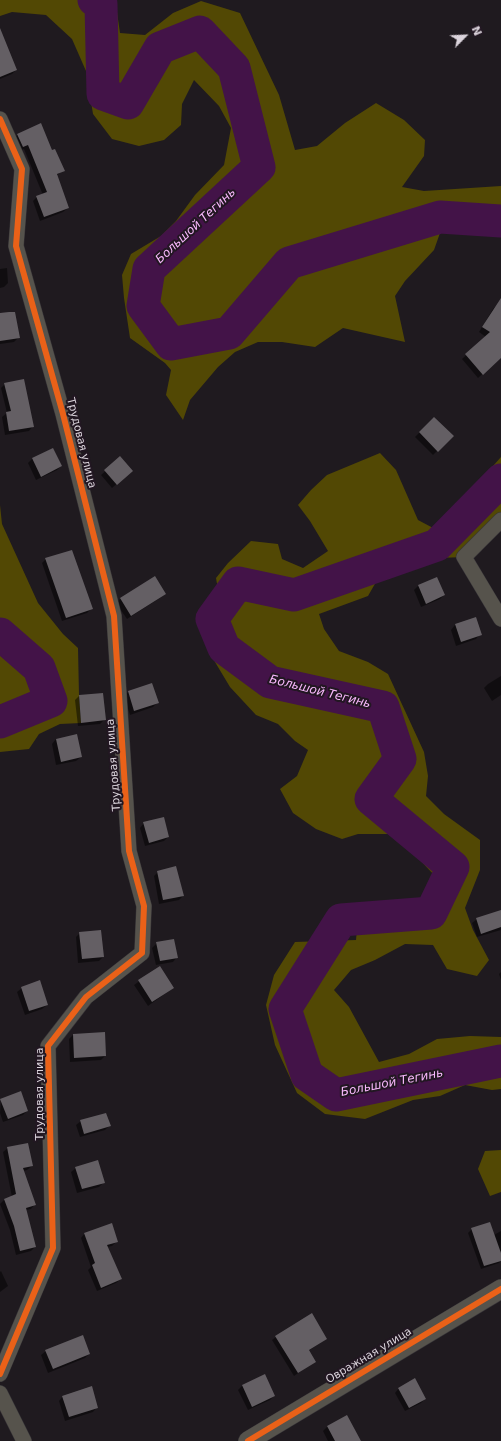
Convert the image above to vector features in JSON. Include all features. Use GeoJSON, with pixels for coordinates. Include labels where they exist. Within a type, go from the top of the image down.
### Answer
{"type":"FeatureCollection","features":[{"type":"Feature","properties":{"kind":"street","name":"Трудовая улица"},"geometry":{"type":"LineString","coordinates":[[0,119],[22,169],[16,246],[63,414],[114,616],[129,851],[144,906],[142,953],[86,997],[48,1046],[54,1248],[0,1374]]}},
{"type":"Feature","properties":{"kind":"street"},"geometry":{"type":"LineString","coordinates":[[501,520],[464,557],[501,618]]}},
{"type":"Feature","properties":{"kind":"street","name":"Овражная улица"},"geometry":{"type":"LineString","coordinates":[[251,1440],[501,1289]]}},
{"type":"Feature","properties":{"kind":"street"},"geometry":{"type":"LineString","coordinates":[[0,1392],[24,1441]]}},
{"type":"Feature","properties":{"kind":"shaded area"},"geometry":{"type":"Polygon","coordinates":[[[0,0],[114,0],[120,33],[145,35],[173,13],[201,1],[240,13],[279,95],[295,150],[317,146],[345,123],[376,103],[404,120],[425,140],[424,156],[402,187],[424,191],[501,186],[501,230],[468,225],[440,233],[434,250],[405,281],[395,296],[405,342],[343,328],[315,347],[282,342],[258,342],[235,352],[218,367],[190,400],[183,420],[166,395],[171,370],[165,363],[130,338],[122,275],[131,254],[161,236],[176,221],[195,195],[224,165],[231,128],[219,106],[194,80],[182,104],[181,125],[164,140],[139,146],[112,139],[93,114],[86,71],[72,39],[46,15],[12,12],[0,16],[0,0]]]}},
{"type":"Feature","properties":{"kind":"shaded area"},"geometry":{"type":"Polygon","coordinates":[[[380,453],[396,470],[418,520],[435,529],[455,515],[484,476],[501,457],[501,520],[464,557],[439,558],[405,564],[376,582],[368,596],[319,614],[324,629],[339,651],[368,662],[388,674],[424,752],[428,776],[426,796],[444,814],[480,840],[480,870],[465,908],[473,930],[489,960],[477,976],[447,969],[433,945],[405,944],[375,960],[351,970],[334,990],[349,1007],[379,1062],[409,1054],[437,1039],[470,1036],[501,1037],[501,1089],[492,1090],[465,1085],[440,1096],[413,1100],[365,1119],[325,1114],[297,1093],[275,1045],[266,1005],[274,975],[295,942],[356,940],[359,907],[428,899],[435,876],[395,834],[358,834],[342,839],[316,829],[293,813],[280,789],[297,776],[308,750],[295,741],[278,724],[256,715],[230,687],[215,662],[206,634],[223,619],[216,578],[228,563],[251,541],[278,544],[282,559],[303,568],[328,551],[310,521],[298,505],[327,475],[380,453]]]}},
{"type":"Feature","properties":{"kind":"shaded area"},"geometry":{"type":"Polygon","coordinates":[[[0,505],[2,524],[38,603],[63,634],[78,648],[81,723],[60,724],[39,734],[29,749],[0,752],[0,505]]]}},
{"type":"Feature","properties":{"kind":"shaded area"},"geometry":{"type":"Polygon","coordinates":[[[501,1150],[501,1192],[490,1196],[478,1169],[485,1151],[501,1150]]]}},
{"type":"Feature","properties":{"kind":"building"},"geometry":{"type":"Polygon","coordinates":[[[0,28],[17,70],[0,77],[0,28]]]}},
{"type":"Feature","properties":{"kind":"building"},"geometry":{"type":"Polygon","coordinates":[[[41,123],[52,150],[55,149],[65,171],[57,174],[69,208],[44,217],[36,196],[47,192],[28,145],[23,147],[17,134],[41,123]]]}},
{"type":"Feature","properties":{"kind":"building"},"geometry":{"type":"Polygon","coordinates":[[[501,298],[501,358],[483,375],[465,354],[490,332],[482,327],[501,298]]]}},
{"type":"Feature","properties":{"kind":"building"},"geometry":{"type":"Polygon","coordinates":[[[15,312],[20,338],[0,341],[0,313],[15,312]]]}},
{"type":"Feature","properties":{"kind":"building"},"geometry":{"type":"Polygon","coordinates":[[[24,379],[34,427],[9,431],[6,412],[11,411],[4,383],[24,379]]]}},
{"type":"Feature","properties":{"kind":"building"},"geometry":{"type":"Polygon","coordinates":[[[434,417],[454,436],[438,452],[419,432],[434,417]]]}},
{"type":"Feature","properties":{"kind":"building"},"geometry":{"type":"Polygon","coordinates":[[[53,448],[62,466],[41,477],[32,458],[53,448]]]}},
{"type":"Feature","properties":{"kind":"building"},"geometry":{"type":"Polygon","coordinates":[[[120,456],[133,471],[117,485],[104,470],[120,456]]]}},
{"type":"Feature","properties":{"kind":"building"},"geometry":{"type":"Polygon","coordinates":[[[72,550],[93,609],[66,618],[45,558],[72,550]]]}},
{"type":"Feature","properties":{"kind":"building"},"geometry":{"type":"Polygon","coordinates":[[[155,576],[166,594],[131,616],[120,598],[155,576]]]}},
{"type":"Feature","properties":{"kind":"building"},"geometry":{"type":"Polygon","coordinates":[[[437,577],[445,595],[426,604],[418,585],[437,577]]]}},
{"type":"Feature","properties":{"kind":"building"},"geometry":{"type":"Polygon","coordinates":[[[476,617],[482,635],[461,642],[455,624],[476,617]]]}},
{"type":"Feature","properties":{"kind":"building"},"geometry":{"type":"Polygon","coordinates":[[[152,683],[159,703],[134,711],[128,691],[152,683]]]}},
{"type":"Feature","properties":{"kind":"building"},"geometry":{"type":"Polygon","coordinates":[[[103,693],[106,720],[81,723],[79,695],[103,693]]]}},
{"type":"Feature","properties":{"kind":"building"},"geometry":{"type":"Polygon","coordinates":[[[77,734],[82,757],[61,762],[56,739],[77,734]]]}},
{"type":"Feature","properties":{"kind":"building"},"geometry":{"type":"Polygon","coordinates":[[[164,817],[169,837],[149,843],[143,822],[164,817]]]}},
{"type":"Feature","properties":{"kind":"building"},"geometry":{"type":"Polygon","coordinates":[[[176,866],[184,896],[163,900],[157,871],[176,866]]]}},
{"type":"Feature","properties":{"kind":"building"},"geometry":{"type":"Polygon","coordinates":[[[501,910],[501,927],[481,934],[476,918],[501,910]]]}},
{"type":"Feature","properties":{"kind":"building"},"geometry":{"type":"Polygon","coordinates":[[[101,930],[104,957],[82,959],[79,932],[101,930]]]}},
{"type":"Feature","properties":{"kind":"building"},"geometry":{"type":"Polygon","coordinates":[[[174,939],[178,958],[160,961],[156,942],[174,939]]]}},
{"type":"Feature","properties":{"kind":"building"},"geometry":{"type":"Polygon","coordinates":[[[160,966],[174,988],[152,1002],[138,980],[160,966]]]}},
{"type":"Feature","properties":{"kind":"building"},"geometry":{"type":"Polygon","coordinates":[[[40,980],[48,1005],[29,1011],[21,987],[40,980]]]}},
{"type":"Feature","properties":{"kind":"building"},"geometry":{"type":"Polygon","coordinates":[[[105,1032],[106,1056],[74,1058],[73,1034],[105,1032]]]}},
{"type":"Feature","properties":{"kind":"building"},"geometry":{"type":"Polygon","coordinates":[[[21,1091],[28,1111],[8,1119],[0,1099],[21,1091]]]}},
{"type":"Feature","properties":{"kind":"building"},"geometry":{"type":"Polygon","coordinates":[[[106,1113],[111,1126],[84,1134],[80,1120],[106,1113]]]}},
{"type":"Feature","properties":{"kind":"building"},"geometry":{"type":"Polygon","coordinates":[[[28,1143],[33,1166],[23,1168],[36,1205],[26,1208],[36,1247],[20,1251],[14,1226],[4,1199],[16,1194],[7,1147],[28,1143]]]}},
{"type":"Feature","properties":{"kind":"building"},"geometry":{"type":"Polygon","coordinates":[[[98,1160],[105,1183],[82,1189],[75,1167],[98,1160]]]}},
{"type":"Feature","properties":{"kind":"building"},"geometry":{"type":"Polygon","coordinates":[[[490,1222],[501,1253],[501,1261],[484,1266],[471,1228],[490,1222]]]}},
{"type":"Feature","properties":{"kind":"building"},"geometry":{"type":"Polygon","coordinates":[[[112,1223],[118,1242],[107,1245],[122,1279],[101,1288],[92,1265],[95,1263],[84,1233],[112,1223]]]}},
{"type":"Feature","properties":{"kind":"building"},"geometry":{"type":"Polygon","coordinates":[[[312,1313],[327,1339],[309,1350],[316,1362],[298,1373],[275,1336],[312,1313]]]}},
{"type":"Feature","properties":{"kind":"building"},"geometry":{"type":"Polygon","coordinates":[[[83,1335],[90,1354],[53,1369],[45,1350],[83,1335]]]}},
{"type":"Feature","properties":{"kind":"building"},"geometry":{"type":"Polygon","coordinates":[[[265,1374],[275,1396],[252,1407],[242,1385],[265,1374]]]}},
{"type":"Feature","properties":{"kind":"building"},"geometry":{"type":"Polygon","coordinates":[[[415,1378],[426,1399],[409,1408],[398,1388],[415,1378]]]}},
{"type":"Feature","properties":{"kind":"building"},"geometry":{"type":"Polygon","coordinates":[[[92,1386],[98,1408],[69,1417],[62,1396],[92,1386]]]}},
{"type":"Feature","properties":{"kind":"building"},"geometry":{"type":"Polygon","coordinates":[[[347,1415],[361,1441],[335,1441],[327,1426],[347,1415]]]}},
{"type":"Feature","properties":{"kind":"waterway","name":"Большой Тегинь"},"geometry":{"type":"LineString","coordinates":[[94,0],[101,4],[103,94],[128,103],[160,48],[200,32],[234,68],[259,167],[149,269],[143,306],[171,344],[229,333],[289,263],[440,217],[501,221]]}},
{"type":"Feature","properties":{"kind":"waterway","name":"Большой Тегинь"},"geometry":{"type":"LineString","coordinates":[[501,480],[437,545],[294,595],[238,583],[212,619],[224,648],[270,682],[383,707],[400,759],[371,799],[453,867],[431,913],[341,920],[285,1009],[307,1075],[336,1095],[501,1061]]}},
{"type":"Feature","properties":{"kind":"waterway","name":"Большой Тегинь"},"geometry":{"type":"LineString","coordinates":[[0,634],[39,668],[51,701],[0,722]]}},
{"type":"Feature","properties":{"kind":"cycle path"},"geometry":{"type":"LineString","coordinates":[[0,119],[22,169],[16,246],[63,414],[114,616],[129,851],[144,906],[142,953],[86,997],[48,1046],[53,1248],[0,1374]]}},
{"type":"Feature","properties":{"kind":"cycle path"},"geometry":{"type":"LineString","coordinates":[[248,1441],[501,1289]]}}]}
